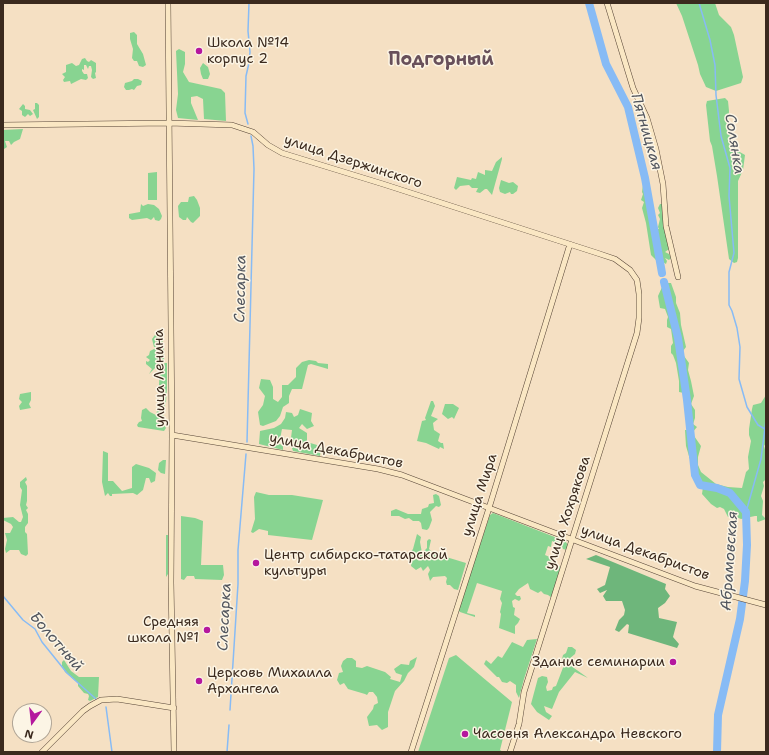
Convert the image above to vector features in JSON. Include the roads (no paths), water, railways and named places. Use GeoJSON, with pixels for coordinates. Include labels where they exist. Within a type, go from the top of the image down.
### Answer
{"type":"FeatureCollection","features":[{"type":"Feature","properties":{"kind":"main road","name":"улица Ленина"},"geometry":{"type":"LineString","coordinates":[[168,3],[172,435],[171,582],[174,752]]}},
{"type":"Feature","properties":{"kind":"main road"},"geometry":{"type":"LineString","coordinates":[[607,3],[632,88],[647,118],[656,149],[663,184],[666,226],[678,277]]}},
{"type":"Feature","properties":{"kind":"main road","name":"улица Дзержинского"},"geometry":{"type":"LineString","coordinates":[[3,125],[169,123],[220,124],[242,128],[253,132],[268,145],[282,153],[608,256],[630,270],[636,280]]}},
{"type":"Feature","properties":{"kind":"main road","name":"улица Мира"},"geometry":{"type":"LineString","coordinates":[[411,752],[489,508],[570,244]]}},
{"type":"Feature","properties":{"kind":"main road","name":"улица Хохрякова"},"geometry":{"type":"LineString","coordinates":[[510,752],[517,730],[524,692],[637,333],[640,306],[636,280]]}},
{"type":"Feature","properties":{"kind":"main road","name":"улица Декабристов"},"geometry":{"type":"LineString","coordinates":[[172,435],[391,472],[414,479],[695,586],[766,605]]}},
{"type":"Feature","properties":{"kind":"main road"},"geometry":{"type":"LineString","coordinates":[[42,752],[84,711],[101,700],[117,699],[174,708]]}},
{"type":"Feature","properties":{"kind":"waterway","name":"Слесарка"},"geometry":{"type":"LineString","coordinates":[[248,124],[245,113],[246,76],[250,52],[248,31],[249,3]]}},
{"type":"Feature","properties":{"kind":"waterway","name":"Пятницкая"},"geometry":{"type":"LineString","coordinates":[[589,3],[606,64],[628,107],[645,178],[662,273]]}},
{"type":"Feature","properties":{"kind":"waterway","name":"Солянка"},"geometry":{"type":"LineString","coordinates":[[699,3],[710,40],[715,65],[716,95],[721,136],[730,168],[729,196],[734,253],[729,272],[729,305],[737,328],[740,347],[739,379],[747,407],[758,425],[765,429]]}},
{"type":"Feature","properties":{"kind":"waterway","name":"Слесарка"},"geometry":{"type":"LineString","coordinates":[[247,442],[254,169],[251,136]]}},
{"type":"Feature","properties":{"kind":"waterway","name":"Пятницкая"},"geometry":{"type":"LineString","coordinates":[[664,282],[678,338],[687,400],[695,475],[700,485],[717,488],[730,493],[746,512],[747,545],[745,581],[740,619],[718,715],[717,752]]}},
{"type":"Feature","properties":{"kind":"waterway","name":"Абрамовская"},"geometry":{"type":"LineString","coordinates":[[746,512],[761,459],[766,420]]}},
{"type":"Feature","properties":{"kind":"waterway","name":"Слесарка"},"geometry":{"type":"LineString","coordinates":[[230,710],[238,584],[238,550],[246,454]]}},
{"type":"Feature","properties":{"kind":"waterway","name":"Болотный"},"geometry":{"type":"LineString","coordinates":[[3,596],[23,620],[35,629],[42,642],[67,673],[96,699]]}},
{"type":"Feature","properties":{"kind":"waterway","name":"Болотный"},"geometry":{"type":"LineString","coordinates":[[106,707],[112,752]]}},
{"type":"Feature","properties":{"kind":"waterway","name":"Слесарка"},"geometry":{"type":"LineString","coordinates":[[227,752],[229,725]]}},
{"type":"Feature","properties":{"kind":"place","name":"Школа №14 корпус 2"},"geometry":{"type":"Point","coordinates":[199,51]}},
{"type":"Feature","properties":{"kind":"place","name":"Центр сибирско-татарской культуры"},"geometry":{"type":"Point","coordinates":[256,563]}},
{"type":"Feature","properties":{"kind":"place","name":"Средняя школа №1"},"geometry":{"type":"Point","coordinates":[207,630]}},
{"type":"Feature","properties":{"kind":"place","name":"Здание семинарии"},"geometry":{"type":"Point","coordinates":[673,662]}},
{"type":"Feature","properties":{"kind":"place","name":"Церковь Михаила Архангела"},"geometry":{"type":"Point","coordinates":[199,681]}},
{"type":"Feature","properties":{"kind":"place","name":"Часовня Александра Невского"},"geometry":{"type":"Point","coordinates":[465,734]}},
{"type":"Feature","properties":{"kind":"district","name":"Подгорный"},"geometry":{"type":"Point","coordinates":[441,60]}}]}
